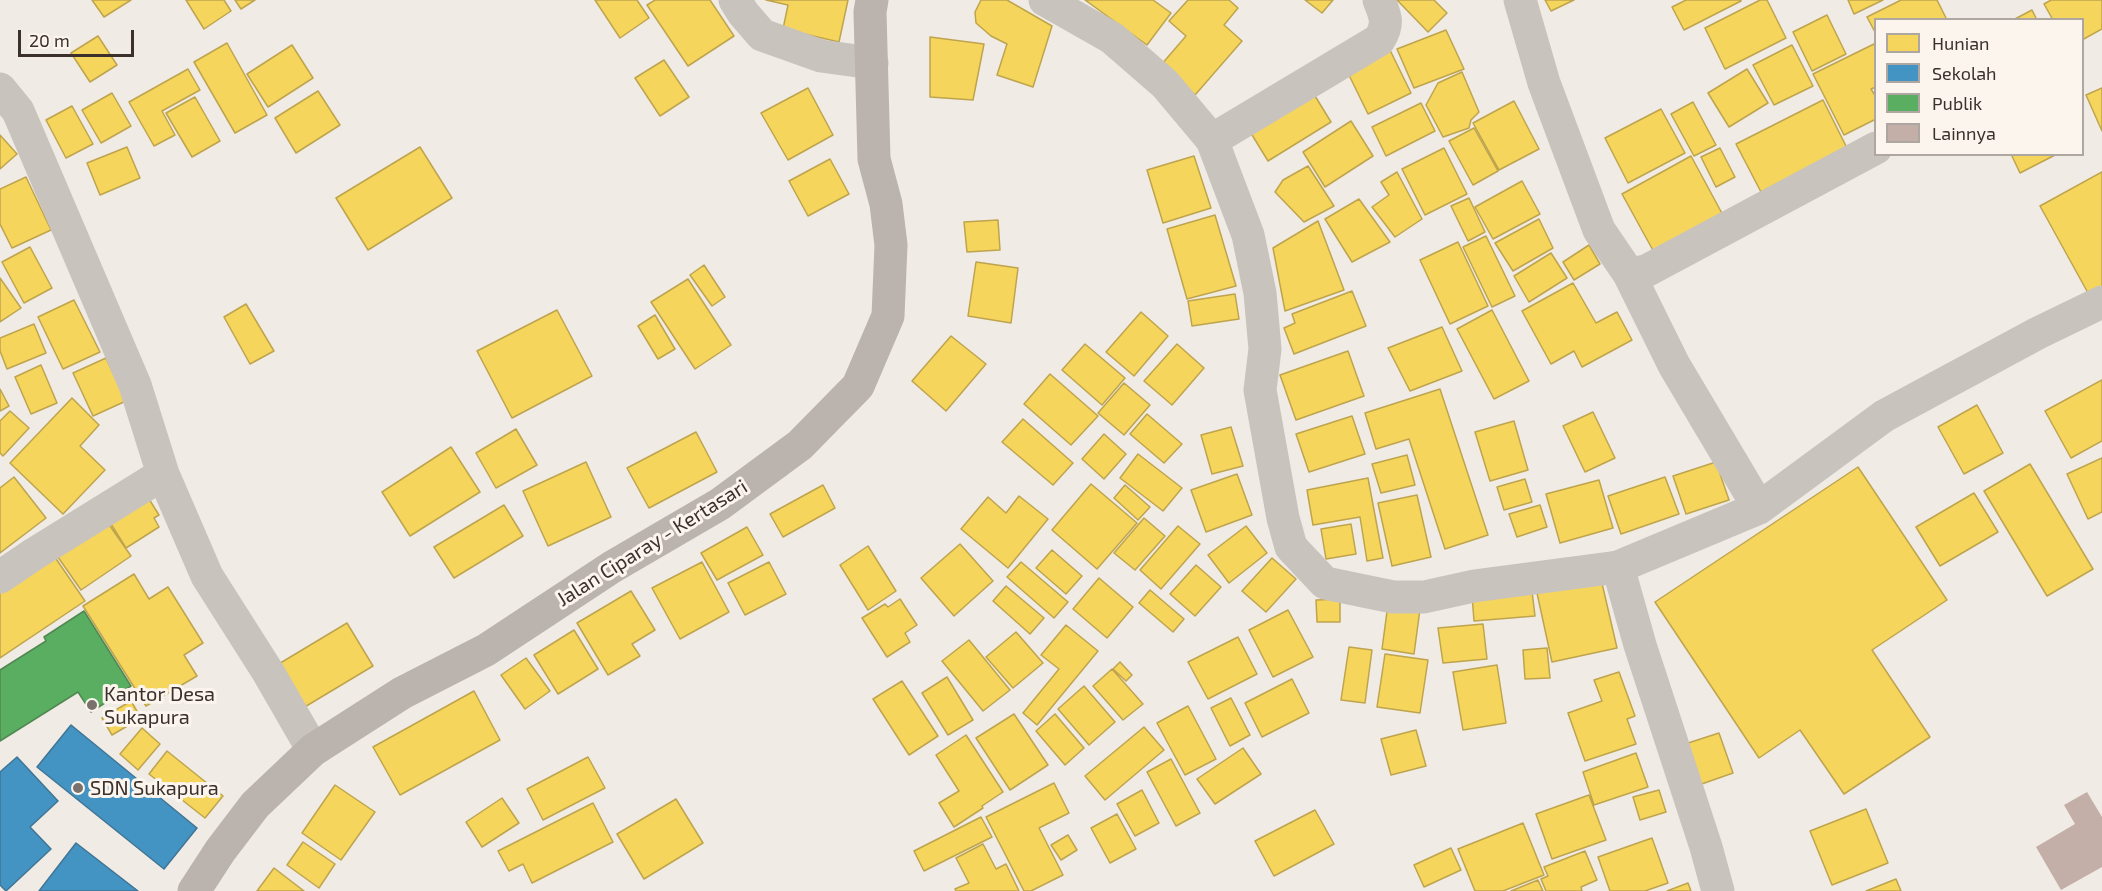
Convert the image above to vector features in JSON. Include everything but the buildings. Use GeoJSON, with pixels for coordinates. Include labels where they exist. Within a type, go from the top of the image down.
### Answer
{"type":"FeatureCollection","features":[{"type":"Feature","properties":{"kind":"main road","name":"Jalan Ciparay - Kertasari"},"geometry":{"type":"LineString","coordinates":[[194,891],[220,851],[255,806],[313,750],[402,693],[486,650],[612,567],[720,504],[800,445],[858,386],[888,316],[891,245],[886,204],[874,159],[871,110],[870,12],[872,0]]}},
{"type":"Feature","properties":{"kind":"street"},"geometry":{"type":"LineString","coordinates":[[735,0],[762,35],[820,56],[872,63]]}},
{"type":"Feature","properties":{"kind":"street"},"geometry":{"type":"LineString","coordinates":[[1045,0],[1112,38],[1165,84],[1212,140],[1248,235],[1260,293],[1265,349],[1260,390],[1282,518],[1292,547],[1325,583],[1393,597],[1424,597],[1474,586],[1618,567],[1760,508],[1884,416],[2038,333],[2102,302]]}},
{"type":"Feature","properties":{"kind":"street"},"geometry":{"type":"LineString","coordinates":[[1212,140],[1379,40],[1385,30],[1386,18],[1379,0]]}},
{"type":"Feature","properties":{"kind":"street"},"geometry":{"type":"LineString","coordinates":[[1520,0],[1544,83],[1599,230],[1629,274],[1674,365],[1760,508]]}},
{"type":"Feature","properties":{"kind":"street"},"geometry":{"type":"LineString","coordinates":[[0,88],[18,111],[135,385],[163,474],[207,576],[268,672],[313,750]]}},
{"type":"Feature","properties":{"kind":"street"},"geometry":{"type":"LineString","coordinates":[[1629,274],[1646,271],[1874,149]]}},
{"type":"Feature","properties":{"kind":"street"},"geometry":{"type":"LineString","coordinates":[[0,578],[34,554],[163,474]]}},
{"type":"Feature","properties":{"kind":"street"},"geometry":{"type":"LineString","coordinates":[[1618,567],[1640,645],[1706,847],[1718,891]]}},
{"type":"Feature","properties":{"kind":"place","name":"Kantor Desa Sukapura"},"geometry":{"type":"Point","coordinates":[92,705]}},
{"type":"Feature","properties":{"kind":"place","name":"SDN Sukapura"},"geometry":{"type":"Point","coordinates":[78,788]}}]}
